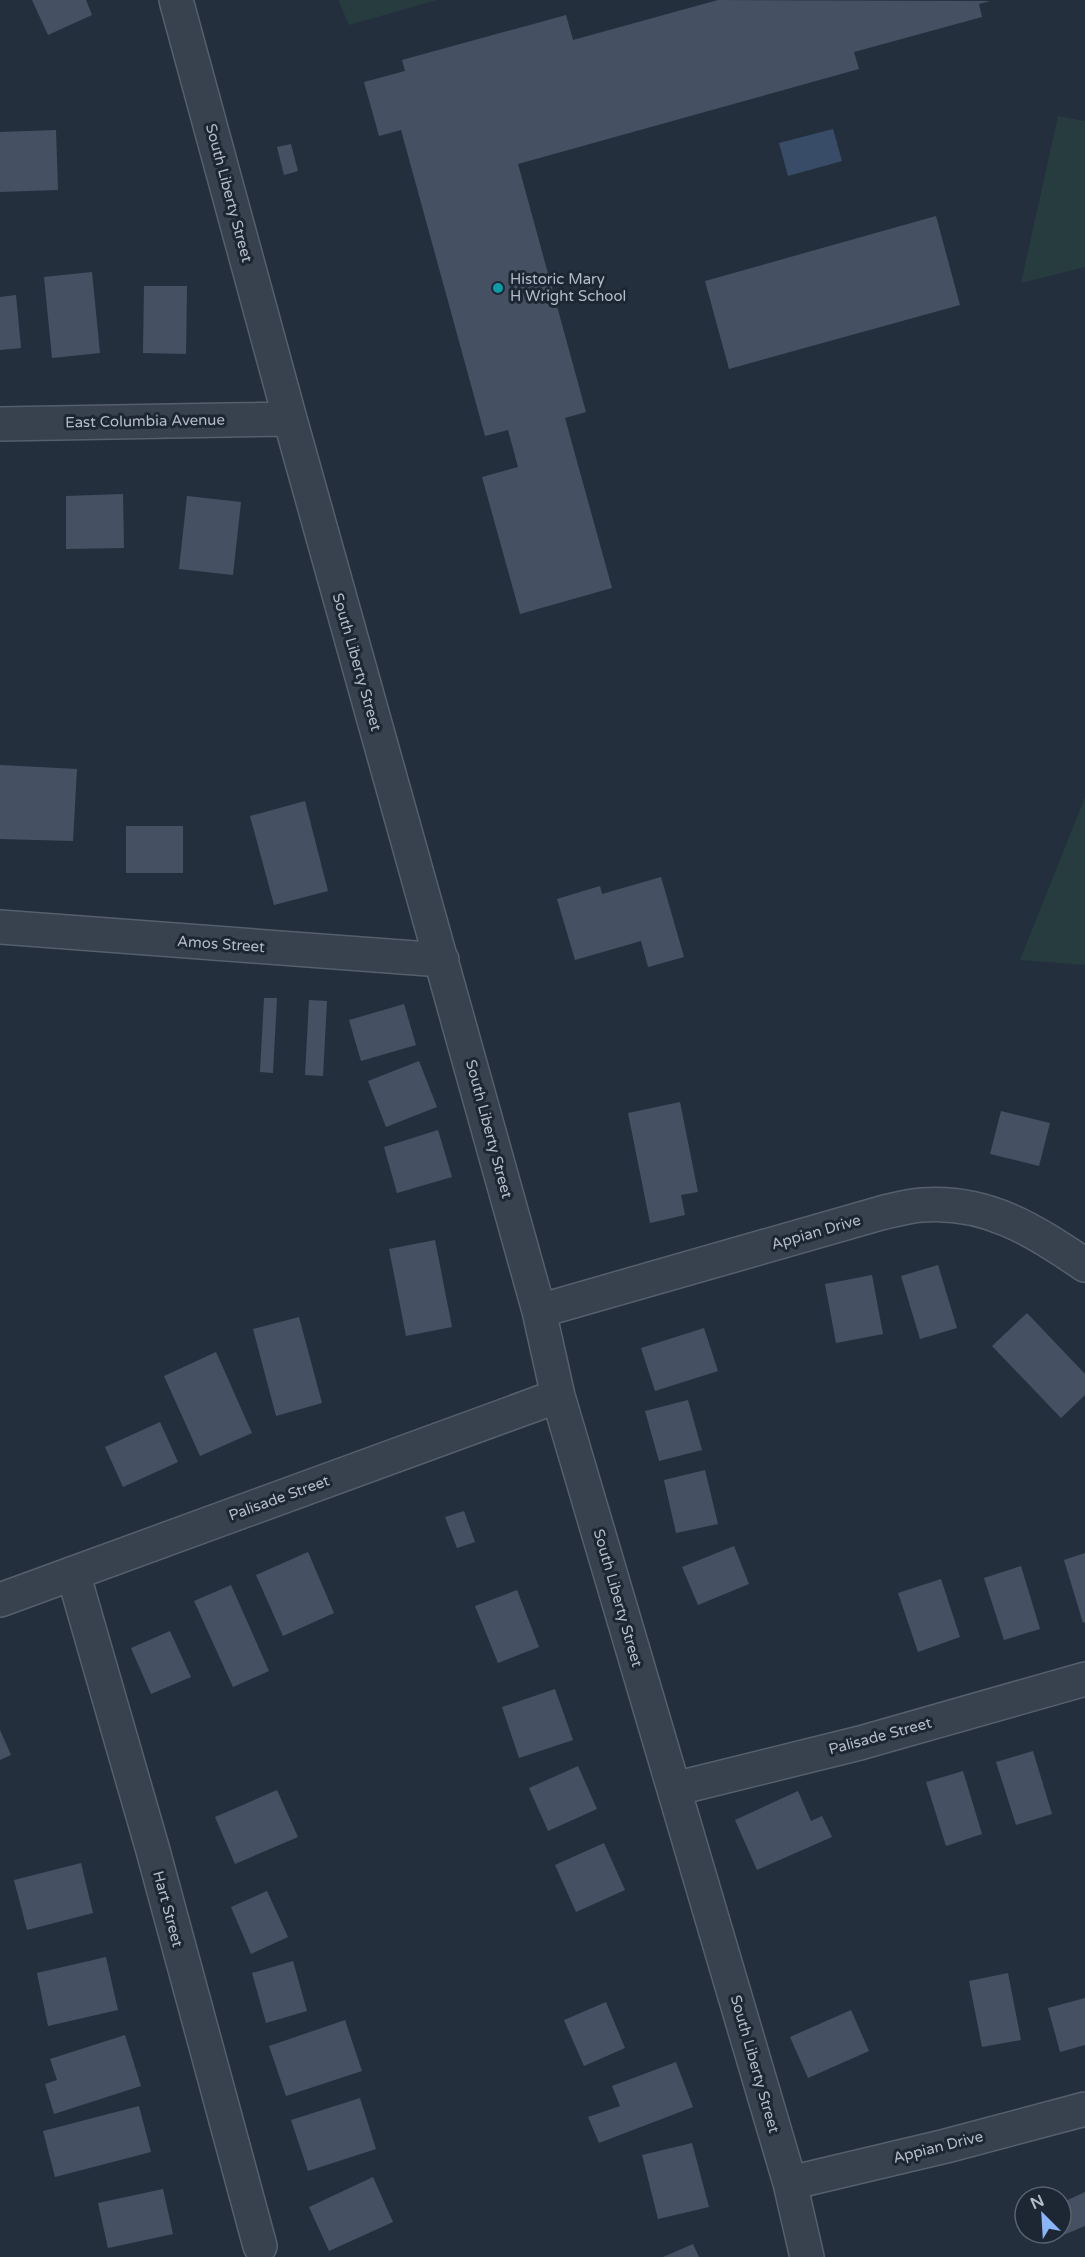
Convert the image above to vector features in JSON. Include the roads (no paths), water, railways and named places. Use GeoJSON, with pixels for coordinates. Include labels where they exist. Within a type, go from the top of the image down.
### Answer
{"type":"FeatureCollection","features":[{"type":"Feature","properties":{"kind":"street","name":"South Liberty Street"},"geometry":{"type":"LineString","coordinates":[[176,0],[290,419],[539,1311],[558,1396],[790,2183],[807,2257]]}},
{"type":"Feature","properties":{"kind":"street","name":"East Columbia Avenue"},"geometry":{"type":"LineString","coordinates":[[0,424],[290,419]]}},
{"type":"Feature","properties":{"kind":"street","name":"Amos Street"},"geometry":{"type":"LineString","coordinates":[[0,927],[442,960]]}},
{"type":"Feature","properties":{"kind":"street","name":"Appian Drive"},"geometry":{"type":"LineString","coordinates":[[539,1311],[881,1213],[921,1205],[964,1206],[1004,1216],[1041,1235],[1085,1265]]}},
{"type":"Feature","properties":{"kind":"street","name":"Palisade Street"},"geometry":{"type":"LineString","coordinates":[[0,1600],[558,1396]]}},
{"type":"Feature","properties":{"kind":"street","name":"Hart Street"},"geometry":{"type":"LineString","coordinates":[[73,1573],[152,1847],[260,2246]]}},
{"type":"Feature","properties":{"kind":"street","name":"Palisade Street"},"geometry":{"type":"LineString","coordinates":[[674,1789],[860,1743],[1085,1679]]}},
{"type":"Feature","properties":{"kind":"street","name":"Appian Drive"},"geometry":{"type":"LineString","coordinates":[[790,2183],[946,2146],[1085,2109]]}},
{"type":"Feature","properties":{"kind":"water"},"geometry":{"type":"Polygon","coordinates":[[[833,129],[842,161],[788,176],[779,143],[833,129]]]}},
{"type":"Feature","properties":{"kind":"place","name":"Historic Mary H Wright School"},"geometry":{"type":"Point","coordinates":[498,288]}}]}
